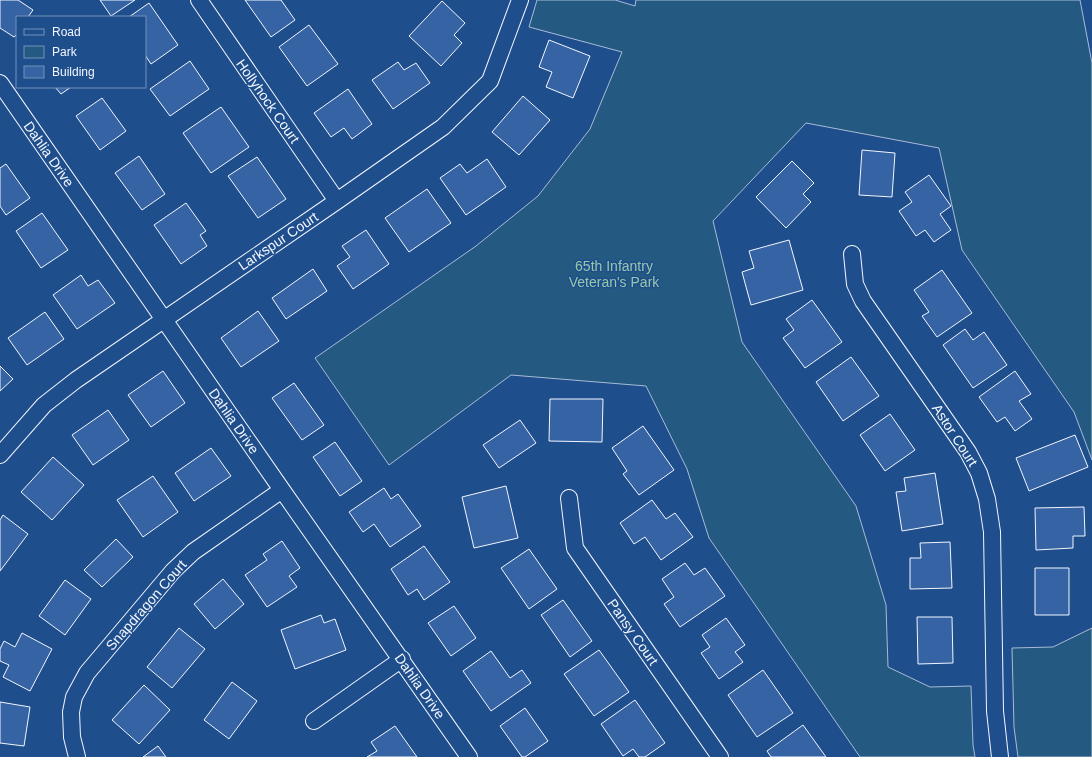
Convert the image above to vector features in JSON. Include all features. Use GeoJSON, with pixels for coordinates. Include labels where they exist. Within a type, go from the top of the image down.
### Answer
{"type":"FeatureCollection","features":[{"type":"Feature","properties":{"kind":"street","name":"Hollyhock Court"},"geometry":{"type":"LineString","coordinates":[[199,0],[337,201]]}},
{"type":"Feature","properties":{"kind":"street","name":"Larkspur Court"},"geometry":{"type":"LineString","coordinates":[[0,455],[44,405],[76,380],[443,127],[490,81],[520,0]]}},
{"type":"Feature","properties":{"kind":"street","name":"Dahlia Drive"},"geometry":{"type":"LineString","coordinates":[[0,83],[469,757]]}},
{"type":"Feature","properties":{"kind":"street","name":"Astor Court"},"geometry":{"type":"LineString","coordinates":[[852,254],[855,284],[863,301],[968,452],[979,472],[987,499],[992,532],[996,711],[997,739],[1000,757]]}},
{"type":"Feature","properties":{"kind":"street","name":"Snapdragon Court"},"geometry":{"type":"LineString","coordinates":[[77,757],[72,737],[71,712],[74,696],[87,673],[173,571],[193,552],[282,490]]}},
{"type":"Feature","properties":{"kind":"street","name":"Pansy Court"},"geometry":{"type":"LineString","coordinates":[[569,498],[575,548],[720,757]]}},
{"type":"Feature","properties":{"kind":"street"},"geometry":{"type":"LineString","coordinates":[[314,721],[402,659]]}},
{"type":"Feature","properties":{"kind":"green space","name":"65th Infantry Veteran's Park"},"geometry":{"type":"Polygon","coordinates":[[[537,0],[615,0],[635,6],[636,0],[1080,0],[1092,63],[1092,460],[1074,412],[962,250],[939,148],[806,123],[713,221],[742,342],[856,506],[886,605],[888,667],[930,687],[971,686],[973,745],[975,757],[860,757],[709,538],[687,469],[646,386],[511,375],[389,465],[315,358],[476,246],[538,196],[590,129],[622,52],[529,27],[537,0]]]}},
{"type":"Feature","properties":{"kind":"green space"},"geometry":{"type":"Polygon","coordinates":[[[1092,628],[1092,757],[1018,757],[1014,727],[1012,648],[1053,647],[1092,628]]]}},
{"type":"Feature","properties":{"kind":"building"},"geometry":{"type":"Polygon","coordinates":[[[0,0],[18,0],[33,10],[29,16],[16,16],[16,35],[14,37],[0,28],[0,0]]]}},
{"type":"Feature","properties":{"kind":"building"},"geometry":{"type":"Polygon","coordinates":[[[100,0],[135,0],[111,16],[100,0]]]}},
{"type":"Feature","properties":{"kind":"building"},"geometry":{"type":"Polygon","coordinates":[[[245,0],[281,0],[295,20],[271,37],[245,0]]]}},
{"type":"Feature","properties":{"kind":"building"},"geometry":{"type":"Polygon","coordinates":[[[442,1],[465,23],[454,35],[462,43],[441,66],[409,36],[442,1]]]}},
{"type":"Feature","properties":{"kind":"building"},"geometry":{"type":"Polygon","coordinates":[[[149,3],[178,45],[151,64],[146,56],[146,16],[130,16],[149,3]]]}},
{"type":"Feature","properties":{"kind":"building"},"geometry":{"type":"Polygon","coordinates":[[[309,25],[338,64],[307,86],[279,47],[309,25]]]}},
{"type":"Feature","properties":{"kind":"building"},"geometry":{"type":"Polygon","coordinates":[[[549,40],[590,56],[573,98],[546,87],[552,72],[539,67],[549,40]]]}},
{"type":"Feature","properties":{"kind":"building"},"geometry":{"type":"Polygon","coordinates":[[[190,61],[209,89],[170,116],[150,89],[190,61]]]}},
{"type":"Feature","properties":{"kind":"building"},"geometry":{"type":"Polygon","coordinates":[[[398,62],[404,70],[416,63],[430,83],[393,109],[372,80],[398,62]]]}},
{"type":"Feature","properties":{"kind":"building"},"geometry":{"type":"Polygon","coordinates":[[[56,88],[70,88],[61,94],[56,88]]]}},
{"type":"Feature","properties":{"kind":"building"},"geometry":{"type":"Polygon","coordinates":[[[348,89],[372,124],[352,139],[344,128],[331,137],[314,113],[348,89]]]}},
{"type":"Feature","properties":{"kind":"building"},"geometry":{"type":"Polygon","coordinates":[[[523,96],[550,120],[519,155],[492,132],[523,96]]]}},
{"type":"Feature","properties":{"kind":"building"},"geometry":{"type":"Polygon","coordinates":[[[102,98],[126,131],[100,150],[76,116],[102,98]]]}},
{"type":"Feature","properties":{"kind":"building"},"geometry":{"type":"Polygon","coordinates":[[[221,107],[249,147],[211,173],[183,133],[221,107]]]}},
{"type":"Feature","properties":{"kind":"building"},"geometry":{"type":"Polygon","coordinates":[[[862,150],[895,153],[892,197],[859,195],[862,150]]]}},
{"type":"Feature","properties":{"kind":"building"},"geometry":{"type":"Polygon","coordinates":[[[139,156],[165,194],[142,210],[115,173],[139,156]]]}},
{"type":"Feature","properties":{"kind":"building"},"geometry":{"type":"Polygon","coordinates":[[[257,157],[286,199],[258,218],[228,176],[257,157]]]}},
{"type":"Feature","properties":{"kind":"building"},"geometry":{"type":"Polygon","coordinates":[[[487,159],[506,187],[466,215],[440,178],[460,164],[467,173],[487,159]]]}},
{"type":"Feature","properties":{"kind":"building"},"geometry":{"type":"Polygon","coordinates":[[[792,161],[814,183],[803,194],[811,202],[786,228],[756,197],[792,161]]]}},
{"type":"Feature","properties":{"kind":"building"},"geometry":{"type":"Polygon","coordinates":[[[6,164],[30,198],[6,215],[0,206],[0,168],[6,164]]]}},
{"type":"Feature","properties":{"kind":"building"},"geometry":{"type":"Polygon","coordinates":[[[929,175],[951,206],[940,214],[951,230],[934,242],[925,230],[916,236],[899,211],[912,202],[905,192],[929,175]]]}},
{"type":"Feature","properties":{"kind":"building"},"geometry":{"type":"Polygon","coordinates":[[[427,189],[451,223],[409,252],[385,218],[427,189]]]}},
{"type":"Feature","properties":{"kind":"building"},"geometry":{"type":"Polygon","coordinates":[[[186,203],[206,231],[200,235],[207,246],[181,264],[154,225],[186,203]]]}},
{"type":"Feature","properties":{"kind":"building"},"geometry":{"type":"Polygon","coordinates":[[[42,213],[68,250],[41,268],[16,231],[42,213]]]}},
{"type":"Feature","properties":{"kind":"building"},"geometry":{"type":"Polygon","coordinates":[[[366,230],[389,264],[353,289],[337,266],[350,257],[342,246],[366,230]]]}},
{"type":"Feature","properties":{"kind":"building"},"geometry":{"type":"Polygon","coordinates":[[[789,240],[803,290],[751,305],[742,272],[754,268],[749,251],[789,240]]]}},
{"type":"Feature","properties":{"kind":"building"},"geometry":{"type":"Polygon","coordinates":[[[313,269],[327,291],[286,319],[272,298],[313,269]]]}},
{"type":"Feature","properties":{"kind":"building"},"geometry":{"type":"Polygon","coordinates":[[[942,270],[972,313],[937,337],[922,316],[929,312],[914,290],[942,270]]]}},
{"type":"Feature","properties":{"kind":"building"},"geometry":{"type":"Polygon","coordinates":[[[81,275],[88,286],[98,280],[115,303],[77,329],[53,295],[81,275]]]}},
{"type":"Feature","properties":{"kind":"building"},"geometry":{"type":"Polygon","coordinates":[[[812,300],[842,342],[805,368],[783,338],[794,330],[786,319],[812,300]]]}},
{"type":"Feature","properties":{"kind":"building"},"geometry":{"type":"Polygon","coordinates":[[[258,311],[279,341],[241,367],[221,338],[258,311]]]}},
{"type":"Feature","properties":{"kind":"building"},"geometry":{"type":"Polygon","coordinates":[[[45,312],[64,339],[27,365],[8,338],[45,312]]]}},
{"type":"Feature","properties":{"kind":"building"},"geometry":{"type":"Polygon","coordinates":[[[965,329],[973,340],[984,332],[1007,365],[973,388],[943,345],[965,329]]]}},
{"type":"Feature","properties":{"kind":"building"},"geometry":{"type":"Polygon","coordinates":[[[851,357],[879,396],[843,421],[816,382],[851,357]]]}},
{"type":"Feature","properties":{"kind":"building"},"geometry":{"type":"Polygon","coordinates":[[[0,366],[13,379],[0,391],[0,366]]]}},
{"type":"Feature","properties":{"kind":"building"},"geometry":{"type":"Polygon","coordinates":[[[163,371],[185,403],[151,427],[128,395],[163,371]]]}},
{"type":"Feature","properties":{"kind":"building"},"geometry":{"type":"Polygon","coordinates":[[[1015,371],[1031,394],[1019,401],[1032,419],[1015,431],[1005,417],[997,422],[979,397],[1015,371]]]}},
{"type":"Feature","properties":{"kind":"building"},"geometry":{"type":"Polygon","coordinates":[[[294,383],[324,425],[302,440],[272,398],[294,383]]]}},
{"type":"Feature","properties":{"kind":"building"},"geometry":{"type":"Polygon","coordinates":[[[550,399],[603,399],[602,442],[549,441],[550,399]]]}},
{"type":"Feature","properties":{"kind":"building"},"geometry":{"type":"Polygon","coordinates":[[[108,410],[129,440],[93,465],[72,435],[108,410]]]}},
{"type":"Feature","properties":{"kind":"building"},"geometry":{"type":"Polygon","coordinates":[[[890,414],[915,450],[885,471],[860,435],[890,414]]]}},
{"type":"Feature","properties":{"kind":"building"},"geometry":{"type":"Polygon","coordinates":[[[520,420],[536,443],[499,468],[483,445],[520,420]]]}},
{"type":"Feature","properties":{"kind":"building"},"geometry":{"type":"Polygon","coordinates":[[[643,426],[674,470],[639,495],[623,474],[627,471],[612,448],[643,426]]]}},
{"type":"Feature","properties":{"kind":"building"},"geometry":{"type":"Polygon","coordinates":[[[1075,435],[1088,467],[1029,491],[1016,458],[1075,435]]]}},
{"type":"Feature","properties":{"kind":"building"},"geometry":{"type":"Polygon","coordinates":[[[335,442],[362,481],[340,496],[313,457],[335,442]]]}},
{"type":"Feature","properties":{"kind":"building"},"geometry":{"type":"Polygon","coordinates":[[[211,448],[231,476],[194,501],[175,473],[211,448]]]}},
{"type":"Feature","properties":{"kind":"building"},"geometry":{"type":"Polygon","coordinates":[[[53,457],[84,485],[52,520],[21,492],[53,457]]]}},
{"type":"Feature","properties":{"kind":"building"},"geometry":{"type":"Polygon","coordinates":[[[935,473],[943,524],[902,531],[896,492],[906,491],[904,478],[935,473]]]}},
{"type":"Feature","properties":{"kind":"building"},"geometry":{"type":"Polygon","coordinates":[[[153,476],[178,512],[143,537],[117,500],[153,476]]]}},
{"type":"Feature","properties":{"kind":"building"},"geometry":{"type":"Polygon","coordinates":[[[506,486],[518,538],[474,548],[462,497],[506,486]]]}},
{"type":"Feature","properties":{"kind":"building"},"geometry":{"type":"Polygon","coordinates":[[[384,488],[391,499],[398,494],[421,526],[390,547],[374,524],[363,532],[349,512],[384,488]]]}},
{"type":"Feature","properties":{"kind":"building"},"geometry":{"type":"Polygon","coordinates":[[[652,500],[666,519],[675,513],[693,537],[661,560],[645,537],[634,544],[620,523],[652,500]]]}},
{"type":"Feature","properties":{"kind":"building"},"geometry":{"type":"Polygon","coordinates":[[[1084,507],[1085,536],[1073,536],[1073,548],[1036,550],[1035,508],[1084,507]]]}},
{"type":"Feature","properties":{"kind":"building"},"geometry":{"type":"Polygon","coordinates":[[[3,515],[28,534],[0,571],[0,520],[3,515]]]}},
{"type":"Feature","properties":{"kind":"building"},"geometry":{"type":"Polygon","coordinates":[[[116,539],[133,557],[102,587],[84,570],[116,539]]]}},
{"type":"Feature","properties":{"kind":"building"},"geometry":{"type":"Polygon","coordinates":[[[282,541],[300,568],[289,576],[297,587],[267,607],[245,575],[267,560],[263,554],[282,541]]]}},
{"type":"Feature","properties":{"kind":"building"},"geometry":{"type":"Polygon","coordinates":[[[950,542],[952,588],[910,589],[910,558],[921,558],[920,543],[950,542]]]}},
{"type":"Feature","properties":{"kind":"building"},"geometry":{"type":"Polygon","coordinates":[[[424,546],[450,582],[424,600],[417,589],[408,595],[391,569],[424,546]]]}},
{"type":"Feature","properties":{"kind":"building"},"geometry":{"type":"Polygon","coordinates":[[[529,549],[557,589],[529,609],[501,568],[529,549]]]}},
{"type":"Feature","properties":{"kind":"building"},"geometry":{"type":"Polygon","coordinates":[[[685,563],[694,575],[705,568],[725,596],[680,627],[664,604],[674,597],[662,579],[685,563]]]}},
{"type":"Feature","properties":{"kind":"building"},"geometry":{"type":"Polygon","coordinates":[[[1035,568],[1069,568],[1069,615],[1035,615],[1035,568]]]}},
{"type":"Feature","properties":{"kind":"building"},"geometry":{"type":"Polygon","coordinates":[[[223,579],[244,604],[215,629],[194,604],[223,579]]]}},
{"type":"Feature","properties":{"kind":"building"},"geometry":{"type":"Polygon","coordinates":[[[65,580],[91,599],[65,635],[39,616],[65,580]]]}},
{"type":"Feature","properties":{"kind":"building"},"geometry":{"type":"Polygon","coordinates":[[[563,600],[592,641],[570,657],[541,615],[563,600]]]}},
{"type":"Feature","properties":{"kind":"building"},"geometry":{"type":"Polygon","coordinates":[[[454,606],[476,638],[451,656],[428,623],[454,606]]]}},
{"type":"Feature","properties":{"kind":"building"},"geometry":{"type":"Polygon","coordinates":[[[321,615],[324,623],[335,619],[346,650],[295,669],[281,630],[321,615]]]}},
{"type":"Feature","properties":{"kind":"building"},"geometry":{"type":"Polygon","coordinates":[[[917,617],[952,617],[953,663],[918,664],[917,617]]]}},
{"type":"Feature","properties":{"kind":"building"},"geometry":{"type":"Polygon","coordinates":[[[726,618],[745,645],[735,652],[743,662],[719,679],[701,653],[710,647],[702,635],[726,618]]]}},
{"type":"Feature","properties":{"kind":"building"},"geometry":{"type":"Polygon","coordinates":[[[179,628],[205,649],[172,688],[147,667],[179,628]]]}},
{"type":"Feature","properties":{"kind":"building"},"geometry":{"type":"Polygon","coordinates":[[[22,633],[52,649],[30,691],[3,677],[9,665],[0,661],[0,649],[4,641],[15,647],[22,633]]]}},
{"type":"Feature","properties":{"kind":"building"},"geometry":{"type":"Polygon","coordinates":[[[599,650],[629,692],[594,716],[564,674],[599,650]]]}},
{"type":"Feature","properties":{"kind":"building"},"geometry":{"type":"Polygon","coordinates":[[[491,651],[510,678],[522,670],[531,683],[491,711],[463,671],[491,651]]]}},
{"type":"Feature","properties":{"kind":"building"},"geometry":{"type":"Polygon","coordinates":[[[763,670],[793,713],[757,737],[728,695],[763,670]]]}},
{"type":"Feature","properties":{"kind":"building"},"geometry":{"type":"Polygon","coordinates":[[[232,682],[257,701],[229,739],[204,720],[232,682]]]}},
{"type":"Feature","properties":{"kind":"building"},"geometry":{"type":"Polygon","coordinates":[[[144,685],[170,710],[139,744],[112,720],[144,685]]]}},
{"type":"Feature","properties":{"kind":"building"},"geometry":{"type":"Polygon","coordinates":[[[635,700],[665,743],[645,757],[639,757],[633,749],[623,756],[601,724],[635,700]]]}},
{"type":"Feature","properties":{"kind":"building"},"geometry":{"type":"Polygon","coordinates":[[[0,702],[30,707],[24,746],[0,743],[0,702]]]}},
{"type":"Feature","properties":{"kind":"building"},"geometry":{"type":"Polygon","coordinates":[[[525,708],[548,741],[525,757],[522,757],[500,726],[525,708]]]}},
{"type":"Feature","properties":{"kind":"building"},"geometry":{"type":"Polygon","coordinates":[[[803,725],[826,757],[771,757],[767,751],[803,725]]]}},
{"type":"Feature","properties":{"kind":"building"},"geometry":{"type":"Polygon","coordinates":[[[395,726],[417,757],[367,757],[377,751],[371,742],[395,726]]]}},
{"type":"Feature","properties":{"kind":"building"},"geometry":{"type":"Polygon","coordinates":[[[158,746],[166,757],[143,757],[158,746]]]}}]}
